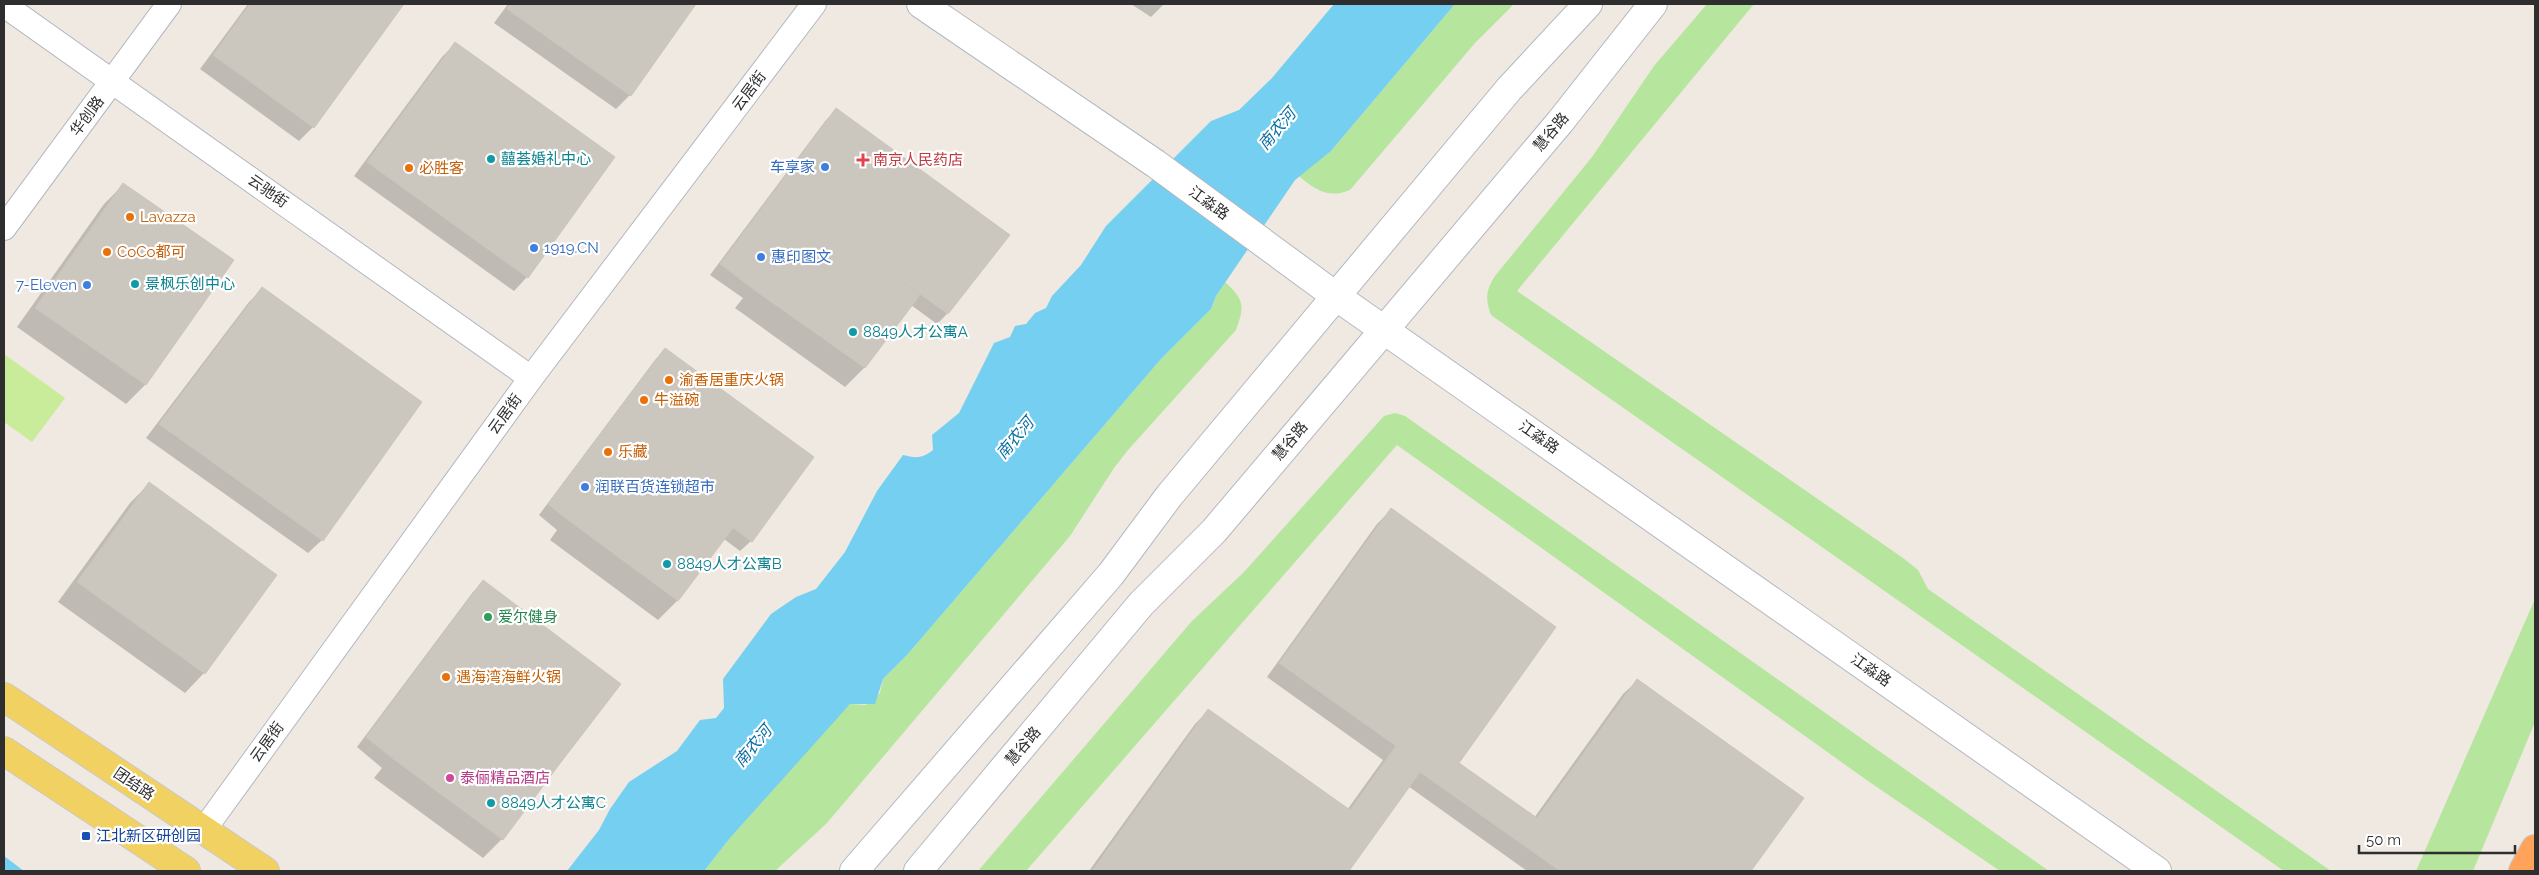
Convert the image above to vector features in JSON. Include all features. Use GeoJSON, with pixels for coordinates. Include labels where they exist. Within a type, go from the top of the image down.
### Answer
{"type":"FeatureCollection","features":[{"type":"Feature","properties":{"kind":"highway"},"geometry":{"type":"LineString","coordinates":[[2521,871],[2535,848]]}},
{"type":"Feature","properties":{"kind":"main road","name":"江淼路"},"geometry":{"type":"LineString","coordinates":[[921,4],[1156,164],[1337,297],[1384,328],[2157,871]]}},
{"type":"Feature","properties":{"kind":"main road"},"geometry":{"type":"LineString","coordinates":[[854,871],[1111,574],[1169,496],[1509,89],[1588,4]]}},
{"type":"Feature","properties":{"kind":"main road","name":"慧谷路"},"geometry":{"type":"LineString","coordinates":[[918,871],[1141,604],[1214,531],[1560,122],[1653,4]]}},
{"type":"Feature","properties":{"kind":"main road","name":"团结路"},"geometry":{"type":"LineString","coordinates":[[4,697],[265,871]]}},
{"type":"Feature","properties":{"kind":"main road"},"geometry":{"type":"LineString","coordinates":[[4,751],[186,871]]}},
{"type":"Feature","properties":{"kind":"main road"},"geometry":{"type":"LineString","coordinates":[[2521,871],[2535,833]]}},
{"type":"Feature","properties":{"kind":"street","name":"华创路"},"geometry":{"type":"LineString","coordinates":[[4,228],[169,4]]}},
{"type":"Feature","properties":{"kind":"street","name":"云居街"},"geometry":{"type":"LineString","coordinates":[[203,830],[531,378],[814,4]]}},
{"type":"Feature","properties":{"kind":"street","name":"云驰街"},"geometry":{"type":"LineString","coordinates":[[4,5],[531,378]]}},
{"type":"Feature","properties":{"kind":"green space"},"geometry":{"type":"Polygon","coordinates":[[[1455,4],[1514,4],[1475,43],[1350,190],[1335,194],[1323,192],[1299,176],[1331,151],[1455,4]]]}},
{"type":"Feature","properties":{"kind":"green space"},"geometry":{"type":"Polygon","coordinates":[[[1707,4],[1754,4],[1517,291],[1903,558],[1918,570],[1928,589],[2331,871],[2284,871],[1491,315],[1487,295],[1495,276],[1592,157],[1654,66],[1707,4]]]}},
{"type":"Feature","properties":{"kind":"green space"},"geometry":{"type":"Polygon","coordinates":[[[1225,282],[1236,293],[1241,303],[1241,315],[1236,330],[1128,450],[1114,468],[1070,536],[827,823],[775,871],[704,871],[730,838],[833,721],[850,704],[866,705],[880,693],[883,679],[907,655],[1161,359],[1211,309],[1216,296],[1225,282]]]}},
{"type":"Feature","properties":{"kind":"green space"},"geometry":{"type":"Polygon","coordinates":[[[4,354],[65,398],[32,442],[4,422],[4,354]]]}},
{"type":"Feature","properties":{"kind":"green space"},"geometry":{"type":"Polygon","coordinates":[[[1395,413],[1405,416],[2049,871],[2000,871],[1868,781],[1397,445],[1026,871],[978,871],[1192,621],[1244,572],[1384,416],[1395,413]]]}},
{"type":"Feature","properties":{"kind":"green space"},"geometry":{"type":"Polygon","coordinates":[[[2535,599],[2535,722],[2473,871],[2416,871],[2535,599]]]}},
{"type":"Feature","properties":{"kind":"water","name":"南农河"},"geometry":{"type":"Polygon","coordinates":[[[1334,4],[1455,4],[1331,151],[1295,180],[1216,296],[1211,309],[1161,359],[907,655],[883,679],[875,704],[850,704],[730,838],[704,871],[567,871],[599,830],[610,809],[629,782],[677,751],[700,720],[716,718],[724,708],[723,679],[771,614],[796,597],[816,589],[845,552],[877,491],[903,455],[918,457],[933,450],[932,435],[959,413],[994,343],[1010,337],[1015,326],[1026,324],[1035,313],[1046,308],[1052,296],[1081,265],[1106,226],[1211,121],[1239,110],[1272,78],[1334,4]]]}},
{"type":"Feature","properties":{"kind":"water"},"geometry":{"type":"Polygon","coordinates":[[[4,856],[24,871],[4,871],[4,856]]]}},
{"type":"Feature","properties":{"kind":"building"},"geometry":{"type":"Polygon","coordinates":[[[250,4],[404,4],[314,128],[213,55],[250,4]]]}},
{"type":"Feature","properties":{"kind":"building"},"geometry":{"type":"Polygon","coordinates":[[[510,4],[696,4],[631,96],[507,9],[510,4]]]}},
{"type":"Feature","properties":{"kind":"building","name":"囍荟婚礼中心"},"geometry":{"type":"Polygon","coordinates":[[[455,42],[615,157],[528,278],[367,162],[455,42]]]}},
{"type":"Feature","properties":{"kind":"building"},"geometry":{"type":"Polygon","coordinates":[[[836,108],[1010,235],[948,314],[873,261],[855,285],[791,238],[753,289],[720,264],[836,108]]]}},
{"type":"Feature","properties":{"kind":"building","name":"景枫乐创中心"},"geometry":{"type":"Polygon","coordinates":[[[123,183],[234,260],[146,385],[35,308],[123,183]]]}},
{"type":"Feature","properties":{"kind":"building","name":"8849人才公寓A"},"geometry":{"type":"Polygon","coordinates":[[[791,238],[855,285],[873,261],[920,295],[865,368],[753,289],[791,238]]]}},
{"type":"Feature","properties":{"kind":"building"},"geometry":{"type":"Polygon","coordinates":[[[262,287],[422,402],[323,541],[159,424],[262,287]]]}},
{"type":"Feature","properties":{"kind":"building"},"geometry":{"type":"Polygon","coordinates":[[[665,348],[814,457],[752,542],[687,493],[668,518],[604,471],[568,520],[548,504],[665,348]]]}},
{"type":"Feature","properties":{"kind":"building","name":"8849人才公寓B"},"geometry":{"type":"Polygon","coordinates":[[[604,471],[668,518],[687,493],[733,528],[678,601],[568,520],[604,471]]]}},
{"type":"Feature","properties":{"kind":"building"},"geometry":{"type":"Polygon","coordinates":[[[149,482],[277,575],[205,674],[77,582],[149,482]]]}},
{"type":"Feature","properties":{"kind":"building"},"geometry":{"type":"Polygon","coordinates":[[[1391,508],[1556,627],[1459,763],[1537,818],[1637,679],[1804,798],[1751,871],[1560,871],[1420,772],[1349,871],[1092,871],[1208,709],[1350,810],[1396,746],[1279,663],[1391,508]]]}},
{"type":"Feature","properties":{"kind":"building"},"geometry":{"type":"Polygon","coordinates":[[[483,580],[621,684],[558,766],[511,732],[493,757],[429,710],[392,758],[366,737],[483,580]]]}},
{"type":"Feature","properties":{"kind":"building","name":"8849人才公寓C"},"geometry":{"type":"Polygon","coordinates":[[[429,710],[493,757],[511,732],[558,766],[503,840],[392,758],[429,710]]]}},
{"type":"Feature","properties":{"kind":"place","name":"囍荟婚礼中心"},"geometry":{"type":"Point","coordinates":[491,159]}},
{"type":"Feature","properties":{"kind":"place","name":"南京人民药店"},"geometry":{"type":"Point","coordinates":[863,160]}},
{"type":"Feature","properties":{"kind":"place","name":"车享家"},"geometry":{"type":"Point","coordinates":[825,167]}},
{"type":"Feature","properties":{"kind":"place","name":"必胜客"},"geometry":{"type":"Point","coordinates":[409,168]}},
{"type":"Feature","properties":{"kind":"place","name":"Lavazza"},"geometry":{"type":"Point","coordinates":[130,217]}},
{"type":"Feature","properties":{"kind":"place","name":"1919.CN"},"geometry":{"type":"Point","coordinates":[534,248]}},
{"type":"Feature","properties":{"kind":"place","name":"CoCo都可"},"geometry":{"type":"Point","coordinates":[107,252]}},
{"type":"Feature","properties":{"kind":"place","name":"惠印图文"},"geometry":{"type":"Point","coordinates":[761,257]}},
{"type":"Feature","properties":{"kind":"place","name":"景枫乐创中心"},"geometry":{"type":"Point","coordinates":[135,284]}},
{"type":"Feature","properties":{"kind":"place","name":"7-Eleven"},"geometry":{"type":"Point","coordinates":[87,285]}},
{"type":"Feature","properties":{"kind":"place","name":"8849人才公寓A"},"geometry":{"type":"Point","coordinates":[853,332]}},
{"type":"Feature","properties":{"kind":"place","name":"渝香居重庆火锅"},"geometry":{"type":"Point","coordinates":[669,380]}},
{"type":"Feature","properties":{"kind":"place","name":"牛溢碗"},"geometry":{"type":"Point","coordinates":[644,400]}},
{"type":"Feature","properties":{"kind":"place","name":"乐藏"},"geometry":{"type":"Point","coordinates":[608,452]}},
{"type":"Feature","properties":{"kind":"place","name":"润联百货连锁超市"},"geometry":{"type":"Point","coordinates":[585,487]}},
{"type":"Feature","properties":{"kind":"place","name":"8849人才公寓B"},"geometry":{"type":"Point","coordinates":[667,564]}},
{"type":"Feature","properties":{"kind":"place","name":"爱尔健身"},"geometry":{"type":"Point","coordinates":[488,617]}},
{"type":"Feature","properties":{"kind":"place","name":"遇海湾海鲜火锅"},"geometry":{"type":"Point","coordinates":[446,677]}},
{"type":"Feature","properties":{"kind":"place","name":"泰俪精品酒店"},"geometry":{"type":"Point","coordinates":[450,778]}},
{"type":"Feature","properties":{"kind":"place","name":"8849人才公寓C"},"geometry":{"type":"Point","coordinates":[491,803]}},
{"type":"Feature","properties":{"kind":"place","name":"江北新区研创园"},"geometry":{"type":"Point","coordinates":[86,836]}}]}
